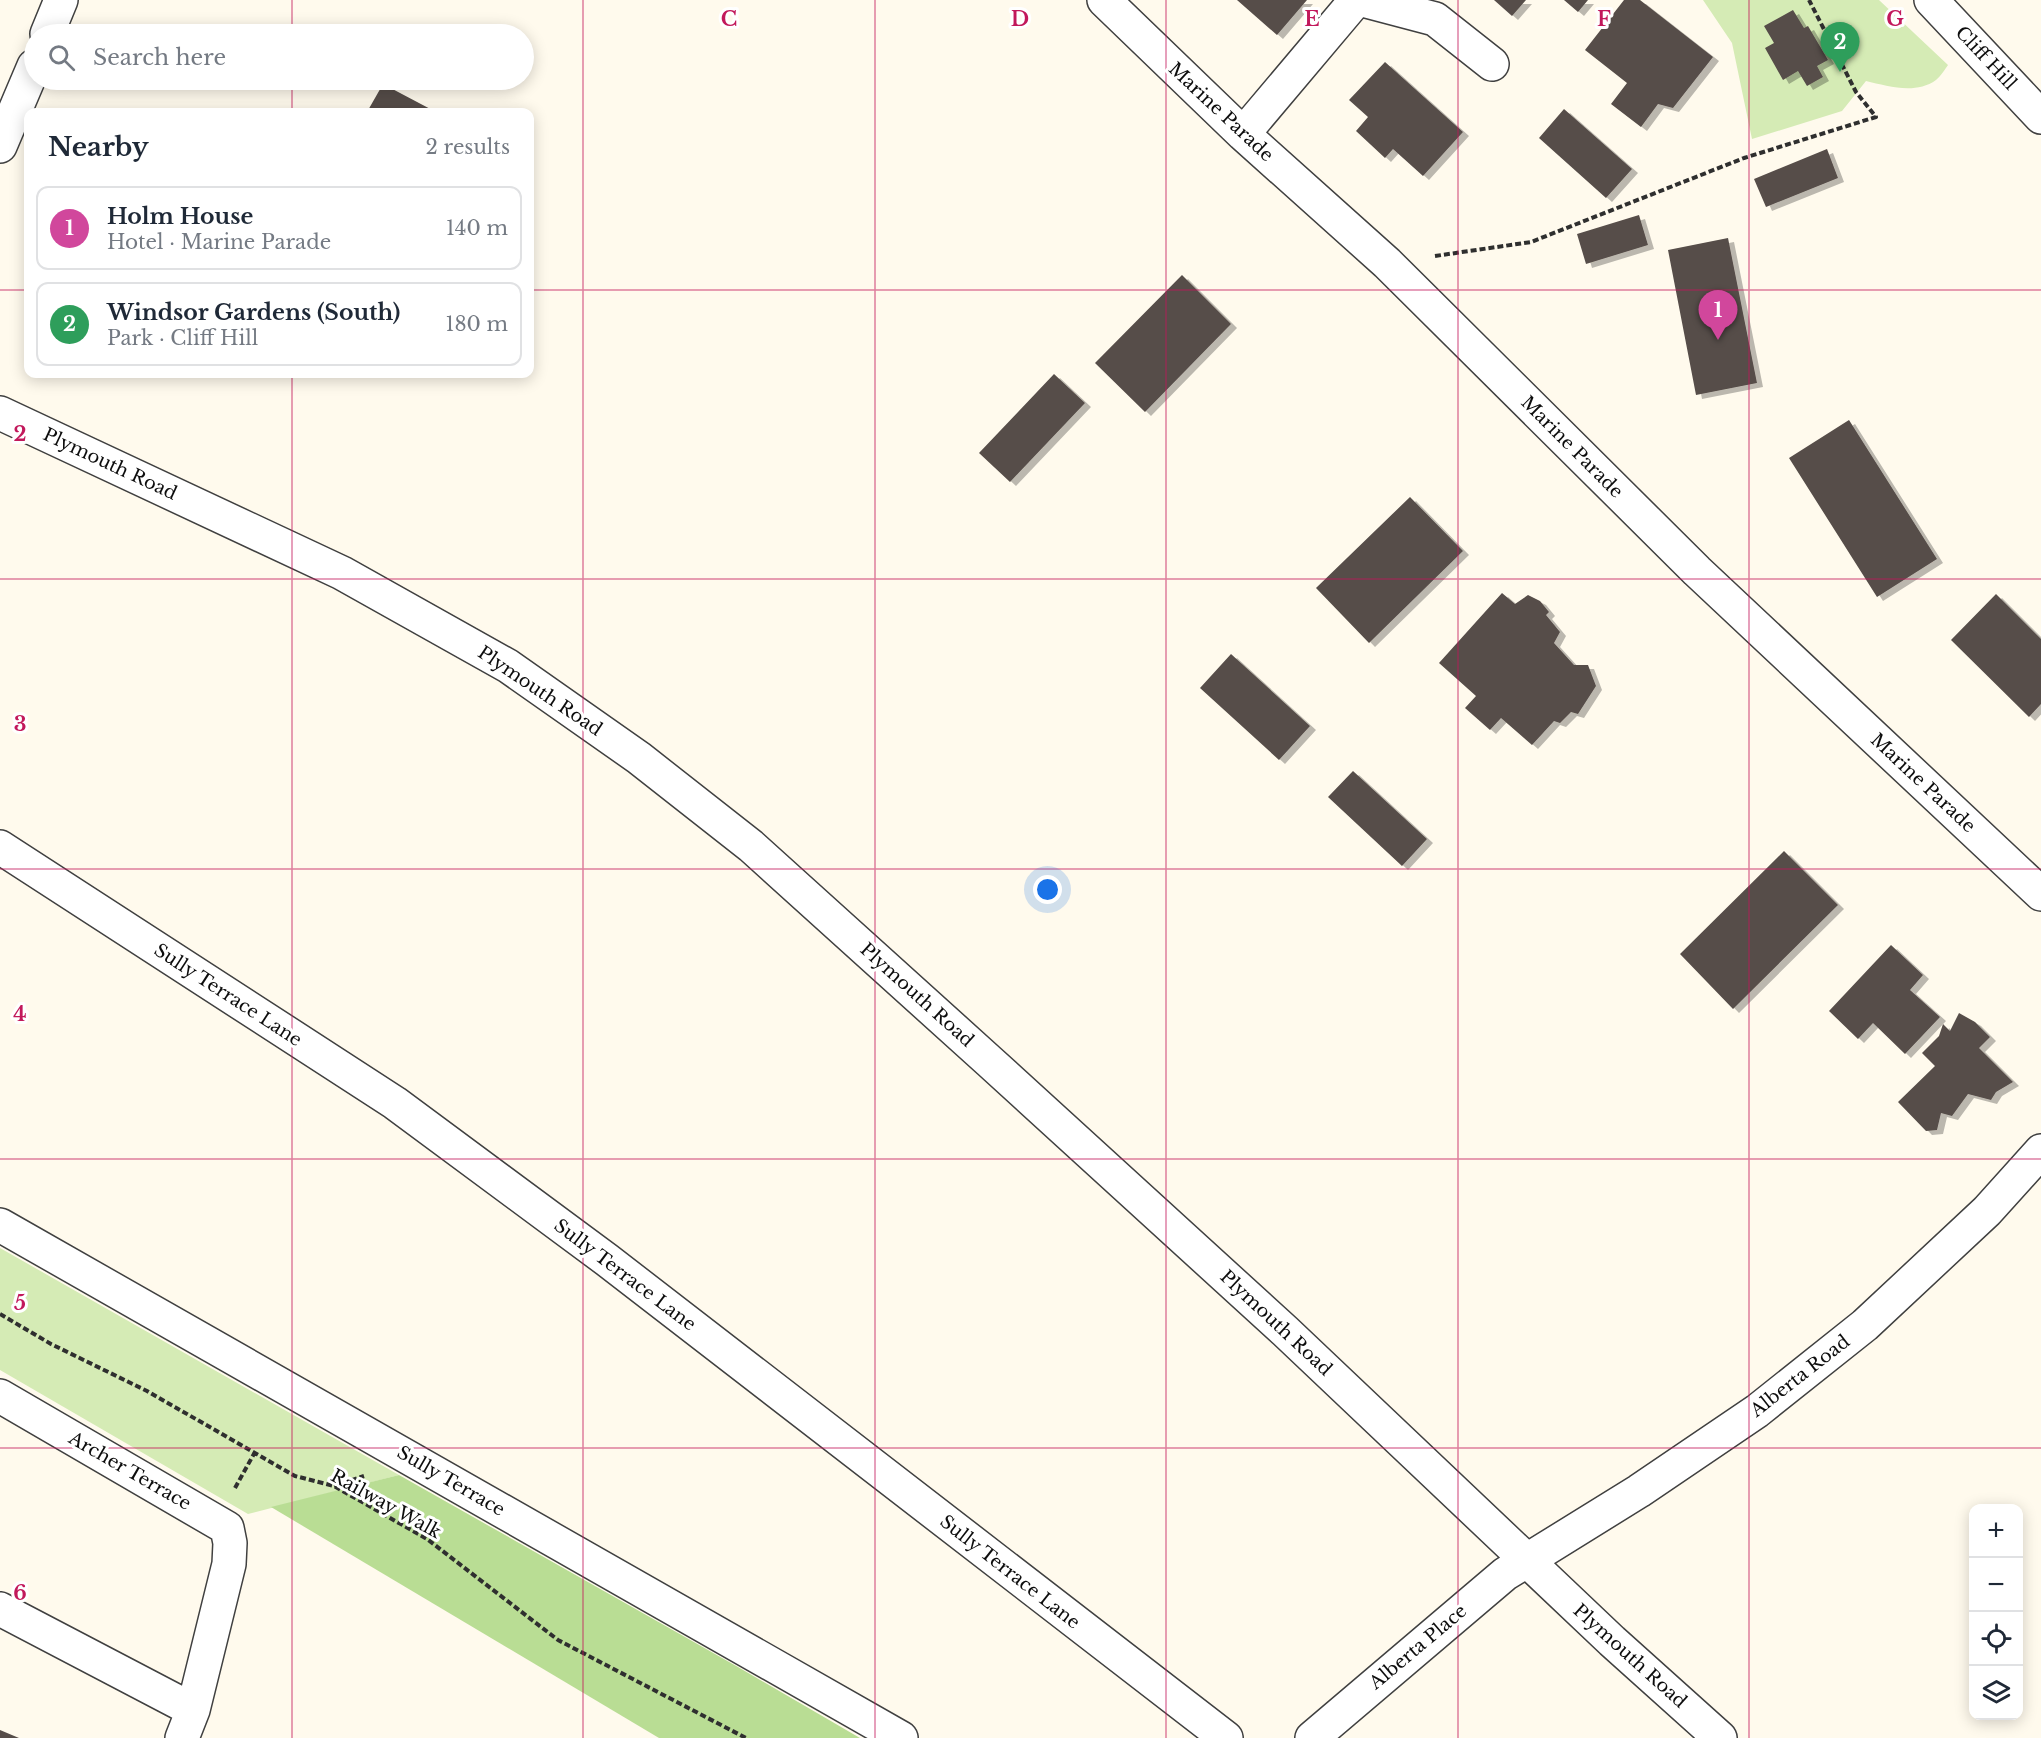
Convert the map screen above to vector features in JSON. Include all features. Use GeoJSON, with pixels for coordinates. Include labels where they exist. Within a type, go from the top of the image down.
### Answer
{"type":"FeatureCollection","features":[{"type":"Feature","properties":{"kind":"street"},"geometry":{"type":"LineString","coordinates":[[51,24],[61,0]]}},
{"type":"Feature","properties":{"kind":"street","name":"Marine Parade"},"geometry":{"type":"LineString","coordinates":[[1104,0],[1243,134],[1387,263],[1697,572],[2041,894]]}},
{"type":"Feature","properties":{"kind":"street"},"geometry":{"type":"LineString","coordinates":[[1243,134],[1356,0]]}},
{"type":"Feature","properties":{"kind":"street"},"geometry":{"type":"LineString","coordinates":[[1363,0],[1435,19],[1492,64]]}},
{"type":"Feature","properties":{"kind":"street","name":"Cliff Hill"},"geometry":{"type":"LineString","coordinates":[[1931,0],[2041,117]]}},
{"type":"Feature","properties":{"kind":"street"},"geometry":{"type":"LineString","coordinates":[[0,146],[24,90]]}},
{"type":"Feature","properties":{"kind":"street","name":"Plymouth Road"},"geometry":{"type":"LineString","coordinates":[[0,413],[342,573],[508,666],[639,758],[751,846],[989,1060],[1285,1331],[1612,1641],[1720,1738]]}},
{"type":"Feature","properties":{"kind":"street","name":"Sully Terrace Lane"},"geometry":{"type":"LineString","coordinates":[[0,847],[405,1110],[608,1260],[1226,1738]]}},
{"type":"Feature","properties":{"kind":"street","name":"Alberta Road"},"geometry":{"type":"LineString","coordinates":[[1526,1559],[1639,1491],[1775,1397],[1865,1325],[1911,1283],[1987,1211],[2041,1151]]}},
{"type":"Feature","properties":{"kind":"street","name":"Sully Terrace"},"geometry":{"type":"LineString","coordinates":[[0,1225],[902,1738]]}},
{"type":"Feature","properties":{"kind":"street","name":"Archer Terrace"},"geometry":{"type":"LineString","coordinates":[[0,1396],[226,1528],[230,1543],[229,1564],[187,1724]]}},
{"type":"Feature","properties":{"kind":"street","name":"Alberta Place"},"geometry":{"type":"LineString","coordinates":[[1312,1738],[1505,1574],[1526,1559]]}},
{"type":"Feature","properties":{"kind":"street"},"geometry":{"type":"LineString","coordinates":[[0,1609],[187,1724]]}},
{"type":"Feature","properties":{"kind":"path"},"geometry":{"type":"LineString","coordinates":[[1387,263],[1531,242],[1744,158],[1876,117],[1856,93],[1809,0]]}},
{"type":"Feature","properties":{"kind":"path","name":"Railway Walk"},"geometry":{"type":"LineString","coordinates":[[0,1314],[51,1344],[147,1391],[295,1476],[334,1486],[428,1539],[558,1640],[746,1738]]}},
{"type":"Feature","properties":{"kind":"green space"},"geometry":{"type":"Polygon","coordinates":[[[1703,0],[1879,0],[1948,65],[1936,80],[1919,87],[1901,88],[1866,81],[1842,111],[1752,139],[1732,43],[1703,0]]]}},
{"type":"Feature","properties":{"kind":"green space"},"geometry":{"type":"Polygon","coordinates":[[[0,1248],[399,1475],[248,1514],[0,1370],[0,1248]]]}},
{"type":"Feature","properties":{"kind":"green space"},"geometry":{"type":"Polygon","coordinates":[[[399,1475],[860,1738],[659,1738],[271,1507],[399,1475]]]}},
{"type":"Feature","properties":{"kind":"building"},"geometry":{"type":"Polygon","coordinates":[[[1237,0],[1307,0],[1277,35],[1237,0]]]}},
{"type":"Feature","properties":{"kind":"building"},"geometry":{"type":"Polygon","coordinates":[[[1494,0],[1526,0],[1512,16],[1494,0]]]}},
{"type":"Feature","properties":{"kind":"building"},"geometry":{"type":"Polygon","coordinates":[[[1564,0],[1588,0],[1578,12],[1564,0]]]}},
{"type":"Feature","properties":{"kind":"building"},"geometry":{"type":"Polygon","coordinates":[[[1624,0],[1640,0],[1713,57],[1673,108],[1658,104],[1641,127],[1611,104],[1627,83],[1585,50],[1624,0]]]}},
{"type":"Feature","properties":{"kind":"building"},"geometry":{"type":"Polygon","coordinates":[[[1793,10],[1804,28],[1808,26],[1828,60],[1817,66],[1823,77],[1807,86],[1798,71],[1783,80],[1765,48],[1774,43],[1764,26],[1793,10]]]}},
{"type":"Feature","properties":{"kind":"building"},"geometry":{"type":"Polygon","coordinates":[[[1385,62],[1463,132],[1423,176],[1393,149],[1385,158],[1356,131],[1368,117],[1349,100],[1385,62]]]}},
{"type":"Feature","properties":{"kind":"building"},"geometry":{"type":"Polygon","coordinates":[[[380,90],[394,90],[428,108],[369,108],[380,90]]]}},
{"type":"Feature","properties":{"kind":"building"},"geometry":{"type":"Polygon","coordinates":[[[1564,109],[1632,169],[1606,198],[1539,138],[1564,109]]]}},
{"type":"Feature","properties":{"kind":"building"},"geometry":{"type":"Polygon","coordinates":[[[1827,149],[1838,178],[1766,207],[1754,179],[1827,149]]]}},
{"type":"Feature","properties":{"kind":"building"},"geometry":{"type":"Polygon","coordinates":[[[1639,215],[1648,245],[1586,264],[1577,234],[1639,215]]]}},
{"type":"Feature","properties":{"kind":"building"},"geometry":{"type":"Polygon","coordinates":[[[1728,238],[1757,383],[1696,395],[1668,250],[1728,238]]]}},
{"type":"Feature","properties":{"kind":"building"},"geometry":{"type":"Polygon","coordinates":[[[1182,275],[1231,324],[1145,412],[1095,363],[1182,275]]]}},
{"type":"Feature","properties":{"kind":"building"},"geometry":{"type":"Polygon","coordinates":[[[1054,374],[1085,403],[1010,482],[979,453],[1054,374]]]}},
{"type":"Feature","properties":{"kind":"building"},"geometry":{"type":"Polygon","coordinates":[[[1849,420],[1937,559],[1877,597],[1789,458],[1849,420]]]}},
{"type":"Feature","properties":{"kind":"building"},"geometry":{"type":"Polygon","coordinates":[[[1410,497],[1463,551],[1369,643],[1316,588],[1410,497]]]}},
{"type":"Feature","properties":{"kind":"building"},"geometry":{"type":"Polygon","coordinates":[[[1502,593],[1515,604],[1528,595],[1540,601],[1549,612],[1546,615],[1560,632],[1554,643],[1574,665],[1588,665],[1596,686],[1578,714],[1571,712],[1560,723],[1554,721],[1532,745],[1501,718],[1490,730],[1465,708],[1476,696],[1439,663],[1502,593]]]}},
{"type":"Feature","properties":{"kind":"building"},"geometry":{"type":"Polygon","coordinates":[[[1996,594],[2041,639],[2041,704],[2029,717],[1951,640],[1996,594]]]}},
{"type":"Feature","properties":{"kind":"building"},"geometry":{"type":"Polygon","coordinates":[[[1231,654],[1310,726],[1279,760],[1200,688],[1231,654]]]}},
{"type":"Feature","properties":{"kind":"building"},"geometry":{"type":"Polygon","coordinates":[[[1353,771],[1427,839],[1402,866],[1328,797],[1353,771]]]}},
{"type":"Feature","properties":{"kind":"building"},"geometry":{"type":"Polygon","coordinates":[[[1784,851],[1838,905],[1733,1009],[1680,954],[1784,851]]]}},
{"type":"Feature","properties":{"kind":"building"},"geometry":{"type":"Polygon","coordinates":[[[1891,945],[1923,975],[1910,990],[1940,1017],[1905,1054],[1873,1023],[1858,1039],[1829,1011],[1891,945]]]}},
{"type":"Feature","properties":{"kind":"building"},"geometry":{"type":"Polygon","coordinates":[[[1959,1013],[1975,1022],[1990,1037],[1979,1048],[2013,1082],[1996,1092],[1991,1100],[1968,1094],[1952,1116],[1941,1113],[1937,1130],[1926,1131],[1898,1102],[1935,1066],[1922,1053],[1939,1036],[1943,1024],[1950,1031],[1959,1013]]]}},
{"type":"Feature","properties":{"kind":"building"},"geometry":{"type":"Polygon","coordinates":[[[0,1730],[19,1738],[0,1738],[0,1730]]]}},
{"type":"Feature","properties":{"kind":"place","name":"Windsor Gardens (South)"},"geometry":{"type":"Point","coordinates":[1840,72]}},
{"type":"Feature","properties":{"kind":"place","name":"Holm House"},"geometry":{"type":"Point","coordinates":[1718,340]}}]}
